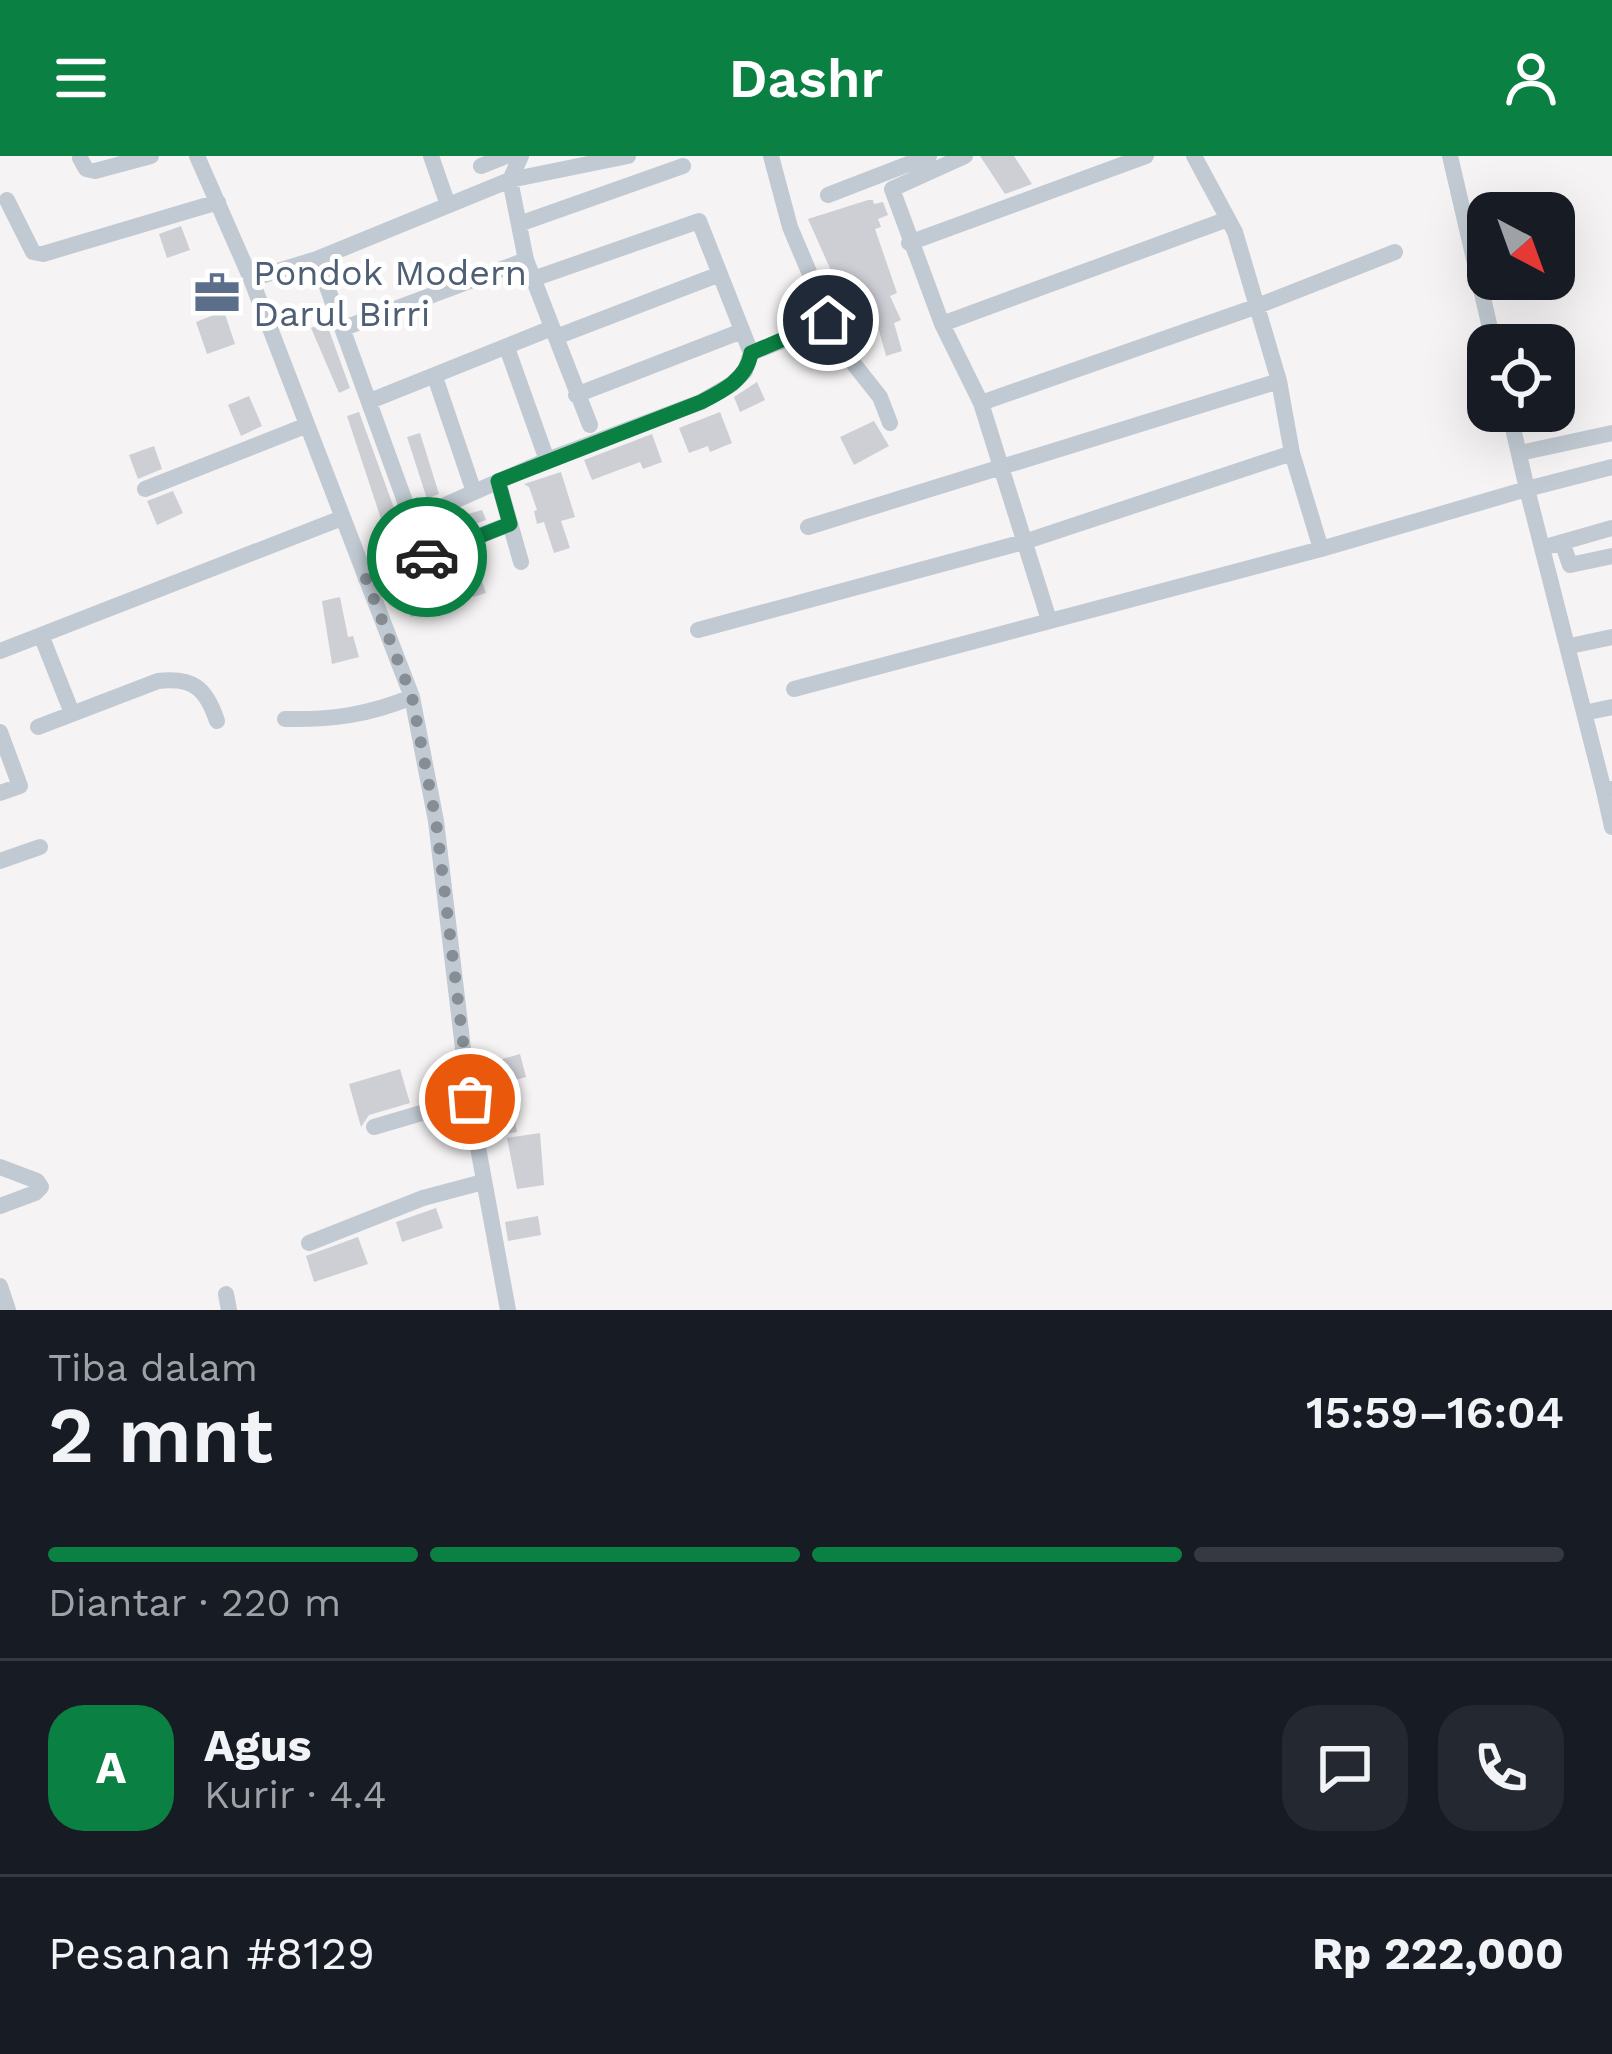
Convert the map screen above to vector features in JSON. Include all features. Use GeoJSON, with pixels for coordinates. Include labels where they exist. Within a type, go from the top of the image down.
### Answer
{"type":"FeatureCollection","features":[{"type":"Feature","properties":{"kind":"street"},"geometry":{"type":"LineString","coordinates":[[80,158],[88,170],[95,171],[151,156]]}},
{"type":"Feature","properties":{"kind":"street"},"geometry":{"type":"LineString","coordinates":[[197,156],[251,279],[412,697],[436,821],[470,1099],[508,1310]]}},
{"type":"Feature","properties":{"kind":"street"},"geometry":{"type":"LineString","coordinates":[[431,156],[448,205]]}},
{"type":"Feature","properties":{"kind":"street"},"geometry":{"type":"LineString","coordinates":[[481,166],[506,156]]}},
{"type":"Feature","properties":{"kind":"street"},"geometry":{"type":"LineString","coordinates":[[521,156],[510,180],[526,260],[590,424]]}},
{"type":"Feature","properties":{"kind":"street"},"geometry":{"type":"LineString","coordinates":[[251,279],[317,260],[510,180],[589,160],[628,156]]}},
{"type":"Feature","properties":{"kind":"street"},"geometry":{"type":"LineString","coordinates":[[751,353],[823,325],[828,317],[790,226],[771,156]]}},
{"type":"Feature","properties":{"kind":"street"},"geometry":{"type":"LineString","coordinates":[[828,195],[929,156]]}},
{"type":"Feature","properties":{"kind":"street"},"geometry":{"type":"LineString","coordinates":[[965,156],[892,189],[942,324],[981,403],[1049,620]]}},
{"type":"Feature","properties":{"kind":"street"},"geometry":{"type":"LineString","coordinates":[[909,243],[1146,156]]}},
{"type":"Feature","properties":{"kind":"street"},"geometry":{"type":"LineString","coordinates":[[1194,156],[1235,232],[1321,549]]}},
{"type":"Feature","properties":{"kind":"street"},"geometry":{"type":"LineString","coordinates":[[1450,156],[1489,324]]}},
{"type":"Feature","properties":{"kind":"street"},"geometry":{"type":"LineString","coordinates":[[519,224],[683,166]]}},
{"type":"Feature","properties":{"kind":"street"},"geometry":{"type":"LineString","coordinates":[[7,200],[33,252],[39,254],[218,202]]}},
{"type":"Feature","properties":{"kind":"street"},"geometry":{"type":"LineString","coordinates":[[942,324],[1228,219]]}},
{"type":"Feature","properties":{"kind":"street"},"geometry":{"type":"LineString","coordinates":[[409,520],[718,393],[745,371],[751,353],[702,227],[694,220],[533,279]]}},
{"type":"Feature","properties":{"kind":"street"},"geometry":{"type":"LineString","coordinates":[[981,403],[1255,307],[1395,252]]}},
{"type":"Feature","properties":{"kind":"street"},"geometry":{"type":"LineString","coordinates":[[317,260],[426,560]]}},
{"type":"Feature","properties":{"kind":"street"},"geometry":{"type":"LineString","coordinates":[[344,328],[526,260]]}},
{"type":"Feature","properties":{"kind":"street"},"geometry":{"type":"LineString","coordinates":[[370,401],[721,274]]}},
{"type":"Feature","properties":{"kind":"street"},"geometry":{"type":"LineString","coordinates":[[823,325],[880,397],[890,423]]}},
{"type":"Feature","properties":{"kind":"street"},"geometry":{"type":"LineString","coordinates":[[576,395],[742,331]]}},
{"type":"Feature","properties":{"kind":"street"},"geometry":{"type":"LineString","coordinates":[[506,348],[547,460]]}},
{"type":"Feature","properties":{"kind":"street"},"geometry":{"type":"LineString","coordinates":[[435,377],[474,491]]}},
{"type":"Feature","properties":{"kind":"street"},"geometry":{"type":"LineString","coordinates":[[808,527],[1279,381]]}},
{"type":"Feature","properties":{"kind":"street"},"geometry":{"type":"LineString","coordinates":[[145,489],[305,426]]}},
{"type":"Feature","properties":{"kind":"street"},"geometry":{"type":"LineString","coordinates":[[1514,432],[1608,790],[1612,827]]}},
{"type":"Feature","properties":{"kind":"street"},"geometry":{"type":"LineString","coordinates":[[1529,451],[1612,433]]}},
{"type":"Feature","properties":{"kind":"street"},"geometry":{"type":"LineString","coordinates":[[698,630],[1027,541],[1292,453]]}},
{"type":"Feature","properties":{"kind":"street"},"geometry":{"type":"LineString","coordinates":[[794,689],[1612,467]]}},
{"type":"Feature","properties":{"kind":"street"},"geometry":{"type":"LineString","coordinates":[[498,481],[521,562]]}},
{"type":"Feature","properties":{"kind":"street"},"geometry":{"type":"LineString","coordinates":[[0,651],[342,518]]}},
{"type":"Feature","properties":{"kind":"street"},"geometry":{"type":"LineString","coordinates":[[366,579],[426,560],[510,524]]}},
{"type":"Feature","properties":{"kind":"street"},"geometry":{"type":"LineString","coordinates":[[1542,548],[1612,528]]}},
{"type":"Feature","properties":{"kind":"street"},"geometry":{"type":"LineString","coordinates":[[1562,542],[1570,566],[1612,556]]}},
{"type":"Feature","properties":{"kind":"street"},"geometry":{"type":"LineString","coordinates":[[41,635],[72,713]]}},
{"type":"Feature","properties":{"kind":"street"},"geometry":{"type":"LineString","coordinates":[[1570,646],[1612,638]]}},
{"type":"Feature","properties":{"kind":"street"},"geometry":{"type":"LineString","coordinates":[[38,727],[158,681],[176,679],[200,686],[217,721]]}},
{"type":"Feature","properties":{"kind":"street"},"geometry":{"type":"LineString","coordinates":[[285,718],[334,720],[372,713],[412,697]]}},
{"type":"Feature","properties":{"kind":"street"},"geometry":{"type":"LineString","coordinates":[[1584,712],[1612,707]]}},
{"type":"Feature","properties":{"kind":"street"},"geometry":{"type":"LineString","coordinates":[[0,732],[20,786],[0,793]]}},
{"type":"Feature","properties":{"kind":"street"},"geometry":{"type":"LineString","coordinates":[[0,861],[40,847]]}},
{"type":"Feature","properties":{"kind":"street"},"geometry":{"type":"LineString","coordinates":[[374,1127],[470,1099]]}},
{"type":"Feature","properties":{"kind":"street"},"geometry":{"type":"LineString","coordinates":[[0,1167],[37,1181],[41,1187],[0,1206]]}},
{"type":"Feature","properties":{"kind":"street"},"geometry":{"type":"LineString","coordinates":[[309,1243],[423,1198],[483,1182]]}},
{"type":"Feature","properties":{"kind":"street"},"geometry":{"type":"LineString","coordinates":[[0,1286],[8,1310]]}},
{"type":"Feature","properties":{"kind":"building"},"geometry":{"type":"Polygon","coordinates":[[[980,156],[1014,156],[1032,184],[1005,194],[980,156]]]}},
{"type":"Feature","properties":{"kind":"building"},"geometry":{"type":"Polygon","coordinates":[[[868,200],[883,202],[888,215],[878,219],[881,227],[875,229],[897,293],[890,296],[901,320],[894,323],[902,351],[886,356],[877,323],[872,324],[870,316],[854,322],[808,219],[868,200]]]}},
{"type":"Feature","properties":{"kind":"building"},"geometry":{"type":"Polygon","coordinates":[[[181,226],[190,250],[167,258],[159,234],[181,226]]]}},
{"type":"Feature","properties":{"kind":"building"},"geometry":{"type":"Polygon","coordinates":[[[224,311],[235,344],[207,354],[196,322],[224,311]]]}},
{"type":"Feature","properties":{"kind":"building"},"geometry":{"type":"Polygon","coordinates":[[[326,322],[350,388],[339,393],[311,328],[326,322]]]}},
{"type":"Feature","properties":{"kind":"building"},"geometry":{"type":"Polygon","coordinates":[[[757,382],[765,400],[740,412],[734,397],[757,382]]]}},
{"type":"Feature","properties":{"kind":"building"},"geometry":{"type":"Polygon","coordinates":[[[249,396],[262,426],[241,436],[228,405],[249,396]]]}},
{"type":"Feature","properties":{"kind":"building"},"geometry":{"type":"Polygon","coordinates":[[[359,412],[409,549],[393,555],[347,416],[359,412]]]}},
{"type":"Feature","properties":{"kind":"building"},"geometry":{"type":"Polygon","coordinates":[[[720,412],[732,443],[710,452],[708,446],[689,453],[679,428],[720,412]]]}},
{"type":"Feature","properties":{"kind":"building"},"geometry":{"type":"Polygon","coordinates":[[[874,421],[889,446],[854,465],[840,437],[874,421]]]}},
{"type":"Feature","properties":{"kind":"building"},"geometry":{"type":"Polygon","coordinates":[[[420,433],[439,494],[427,499],[407,437],[420,433]]]}},
{"type":"Feature","properties":{"kind":"building"},"geometry":{"type":"Polygon","coordinates":[[[652,434],[662,462],[643,469],[640,462],[592,480],[584,460],[652,434]]]}},
{"type":"Feature","properties":{"kind":"building"},"geometry":{"type":"Polygon","coordinates":[[[154,446],[162,469],[138,479],[129,455],[154,446]]]}},
{"type":"Feature","properties":{"kind":"building"},"geometry":{"type":"Polygon","coordinates":[[[561,472],[575,517],[561,521],[570,548],[554,553],[544,522],[537,524],[537,510],[524,484],[561,472]]]}},
{"type":"Feature","properties":{"kind":"building"},"geometry":{"type":"Polygon","coordinates":[[[173,491],[183,513],[157,525],[147,501],[173,491]]]}},
{"type":"Feature","properties":{"kind":"building"},"geometry":{"type":"Polygon","coordinates":[[[482,510],[486,520],[435,539],[434,524],[482,510]]]}},
{"type":"Feature","properties":{"kind":"building"},"geometry":{"type":"Polygon","coordinates":[[[477,567],[486,593],[473,597],[470,588],[438,600],[440,607],[411,617],[402,591],[477,567]]]}},
{"type":"Feature","properties":{"kind":"building"},"geometry":{"type":"Polygon","coordinates":[[[340,597],[348,637],[353,636],[359,657],[332,664],[322,601],[340,597]]]}},
{"type":"Feature","properties":{"kind":"building"},"geometry":{"type":"Polygon","coordinates":[[[520,1054],[526,1077],[494,1086],[488,1063],[520,1054]]]}},
{"type":"Feature","properties":{"kind":"building"},"geometry":{"type":"Polygon","coordinates":[[[400,1069],[410,1103],[369,1115],[361,1127],[349,1084],[400,1069]]]}},
{"type":"Feature","properties":{"kind":"building"},"geometry":{"type":"Polygon","coordinates":[[[514,1115],[517,1132],[489,1137],[486,1120],[514,1115]]]}},
{"type":"Feature","properties":{"kind":"building"},"geometry":{"type":"Polygon","coordinates":[[[540,1133],[544,1185],[517,1189],[507,1138],[540,1133]]]}},
{"type":"Feature","properties":{"kind":"building"},"geometry":{"type":"Polygon","coordinates":[[[436,1208],[443,1228],[402,1242],[396,1222],[436,1208]]]}},
{"type":"Feature","properties":{"kind":"building"},"geometry":{"type":"Polygon","coordinates":[[[538,1216],[541,1235],[508,1241],[505,1222],[538,1216]]]}},
{"type":"Feature","properties":{"kind":"building"},"geometry":{"type":"Polygon","coordinates":[[[358,1237],[368,1264],[314,1282],[306,1256],[358,1237]]]}},
{"type":"Feature","properties":{"kind":"way so far"},"geometry":{"type":"LineString","coordinates":[[427,557],[366,579],[412,697],[436,821],[470,1099]]}},
{"type":"Feature","properties":{"kind":"place","name":"Pondok Modern Darul Birri"},"geometry":{"type":"Point","coordinates":[217,293]}},
{"type":"Feature","properties":{"kind":"route"},"geometry":{"type":"LineString","coordinates":[[427,557],[510,524],[498,481],[701,402],[732,384],[745,371],[751,353],[828,320]]}}]}
